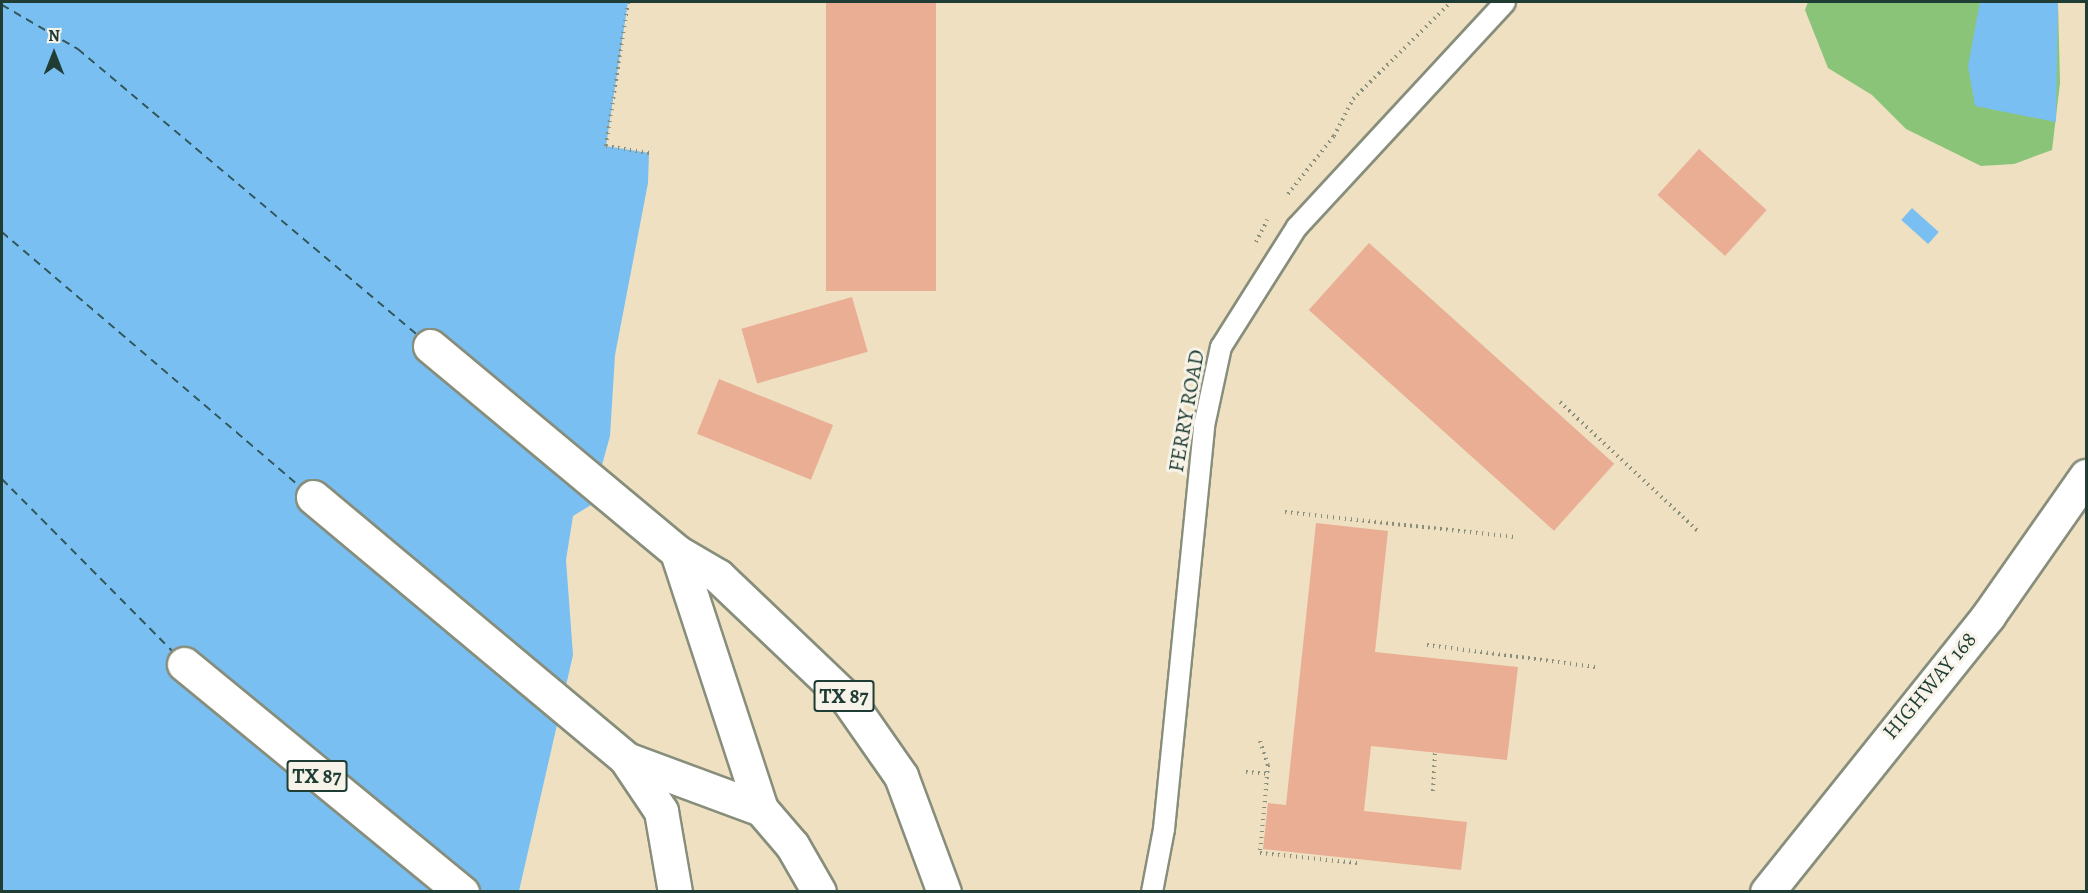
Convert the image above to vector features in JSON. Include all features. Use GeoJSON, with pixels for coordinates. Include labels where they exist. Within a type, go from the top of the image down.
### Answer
{"type":"FeatureCollection","features":[{"type":"Feature","properties":{"kind":"main road","name":"TX 87"},"geometry":{"type":"LineString","coordinates":[[430,346],[620,501],[677,552],[718,576],[867,722],[913,799],[944,891]]}},
{"type":"Feature","properties":{"kind":"main road","name":"HIGHWAY 168"},"geometry":{"type":"LineString","coordinates":[[1767,891],[1988,616],[2086,476]]}},
{"type":"Feature","properties":{"kind":"main road"},"geometry":{"type":"LineString","coordinates":[[313,497],[626,759],[661,811],[675,891]]}},
{"type":"Feature","properties":{"kind":"main road"},"geometry":{"type":"LineString","coordinates":[[677,552],[761,809],[792,845],[819,891]]}},
{"type":"Feature","properties":{"kind":"main road","name":"TX 87"},"geometry":{"type":"LineString","coordinates":[[184,664],[456,890]]}},
{"type":"Feature","properties":{"kind":"main road"},"geometry":{"type":"LineString","coordinates":[[626,759],[761,809]]}},
{"type":"Feature","properties":{"kind":"lane","name":"FERRY ROAD"},"geometry":{"type":"LineString","coordinates":[[1152,891],[1211,386],[1221,347],[1297,227],[1504,2]]}},
{"type":"Feature","properties":{"kind":"path"},"geometry":{"type":"LineString","coordinates":[[628,2],[606,146],[650,153]]}},
{"type":"Feature","properties":{"kind":"path"},"geometry":{"type":"LineString","coordinates":[[1285,198],[1334,136],[1353,99],[1450,2]]}},
{"type":"Feature","properties":{"kind":"path"},"geometry":{"type":"LineString","coordinates":[[1271,215],[1255,238],[1275,261]]}},
{"type":"Feature","properties":{"kind":"path"},"geometry":{"type":"LineString","coordinates":[[1560,402],[1699,532]]}},
{"type":"Feature","properties":{"kind":"path"},"geometry":{"type":"LineString","coordinates":[[1285,512],[1515,537]]}},
{"type":"Feature","properties":{"kind":"path"},"geometry":{"type":"LineString","coordinates":[[1427,645],[1596,667]]}},
{"type":"Feature","properties":{"kind":"path"},"geometry":{"type":"LineString","coordinates":[[1260,741],[1267,774],[1260,853],[1357,863]]}},
{"type":"Feature","properties":{"kind":"path"},"geometry":{"type":"LineString","coordinates":[[1433,791],[1435,752]]}},
{"type":"Feature","properties":{"kind":"path"},"geometry":{"type":"LineString","coordinates":[[1246,772],[1267,774]]}},
{"type":"Feature","properties":{"kind":"green space"},"geometry":{"type":"Polygon","coordinates":[[[1808,2],[2058,2],[2060,83],[2052,150],[2014,164],[1981,166],[1906,129],[1872,95],[1828,68],[1805,10],[1808,2]]]}},
{"type":"Feature","properties":{"kind":"water"},"geometry":{"type":"Polygon","coordinates":[[[2,2],[628,2],[606,146],[649,153],[648,183],[615,355],[610,436],[591,505],[573,516],[566,560],[573,655],[519,891],[2,892],[2,2]]]}},
{"type":"Feature","properties":{"kind":"water"},"geometry":{"type":"Polygon","coordinates":[[[1980,2],[2058,2],[2056,122],[1975,106],[1968,66],[1980,2]]]}},
{"type":"Feature","properties":{"kind":"water"},"geometry":{"type":"Polygon","coordinates":[[[1912,208],[1939,232],[1928,244],[1901,220],[1912,208]]]}},
{"type":"Feature","properties":{"kind":"building"},"geometry":{"type":"Polygon","coordinates":[[[826,2],[936,2],[936,291],[826,291],[826,2]]]}},
{"type":"Feature","properties":{"kind":"building"},"geometry":{"type":"Polygon","coordinates":[[[1699,149],[1767,210],[1725,256],[1658,195],[1699,149]]]}},
{"type":"Feature","properties":{"kind":"building"},"geometry":{"type":"Polygon","coordinates":[[[1369,243],[1614,464],[1554,531],[1309,310],[1369,243]]]}},
{"type":"Feature","properties":{"kind":"building"},"geometry":{"type":"Polygon","coordinates":[[[852,297],[868,352],[757,383],[741,329],[852,297]]]}},
{"type":"Feature","properties":{"kind":"building"},"geometry":{"type":"Polygon","coordinates":[[[719,379],[833,425],[811,480],[697,434],[719,379]]]}},
{"type":"Feature","properties":{"kind":"building"},"geometry":{"type":"Polygon","coordinates":[[[1316,523],[1388,531],[1375,652],[1518,667],[1507,760],[1371,746],[1364,811],[1467,822],[1461,870],[1263,849],[1268,803],[1286,805],[1316,523]]]}},
{"type":"Feature","properties":{"kind":"ferry route"},"geometry":{"type":"LineString","coordinates":[[2,5],[78,49],[418,335]]}},
{"type":"Feature","properties":{"kind":"ferry route"},"geometry":{"type":"LineString","coordinates":[[2,232],[301,487]]}},
{"type":"Feature","properties":{"kind":"ferry route"},"geometry":{"type":"LineString","coordinates":[[2,479],[174,653]]}}]}
